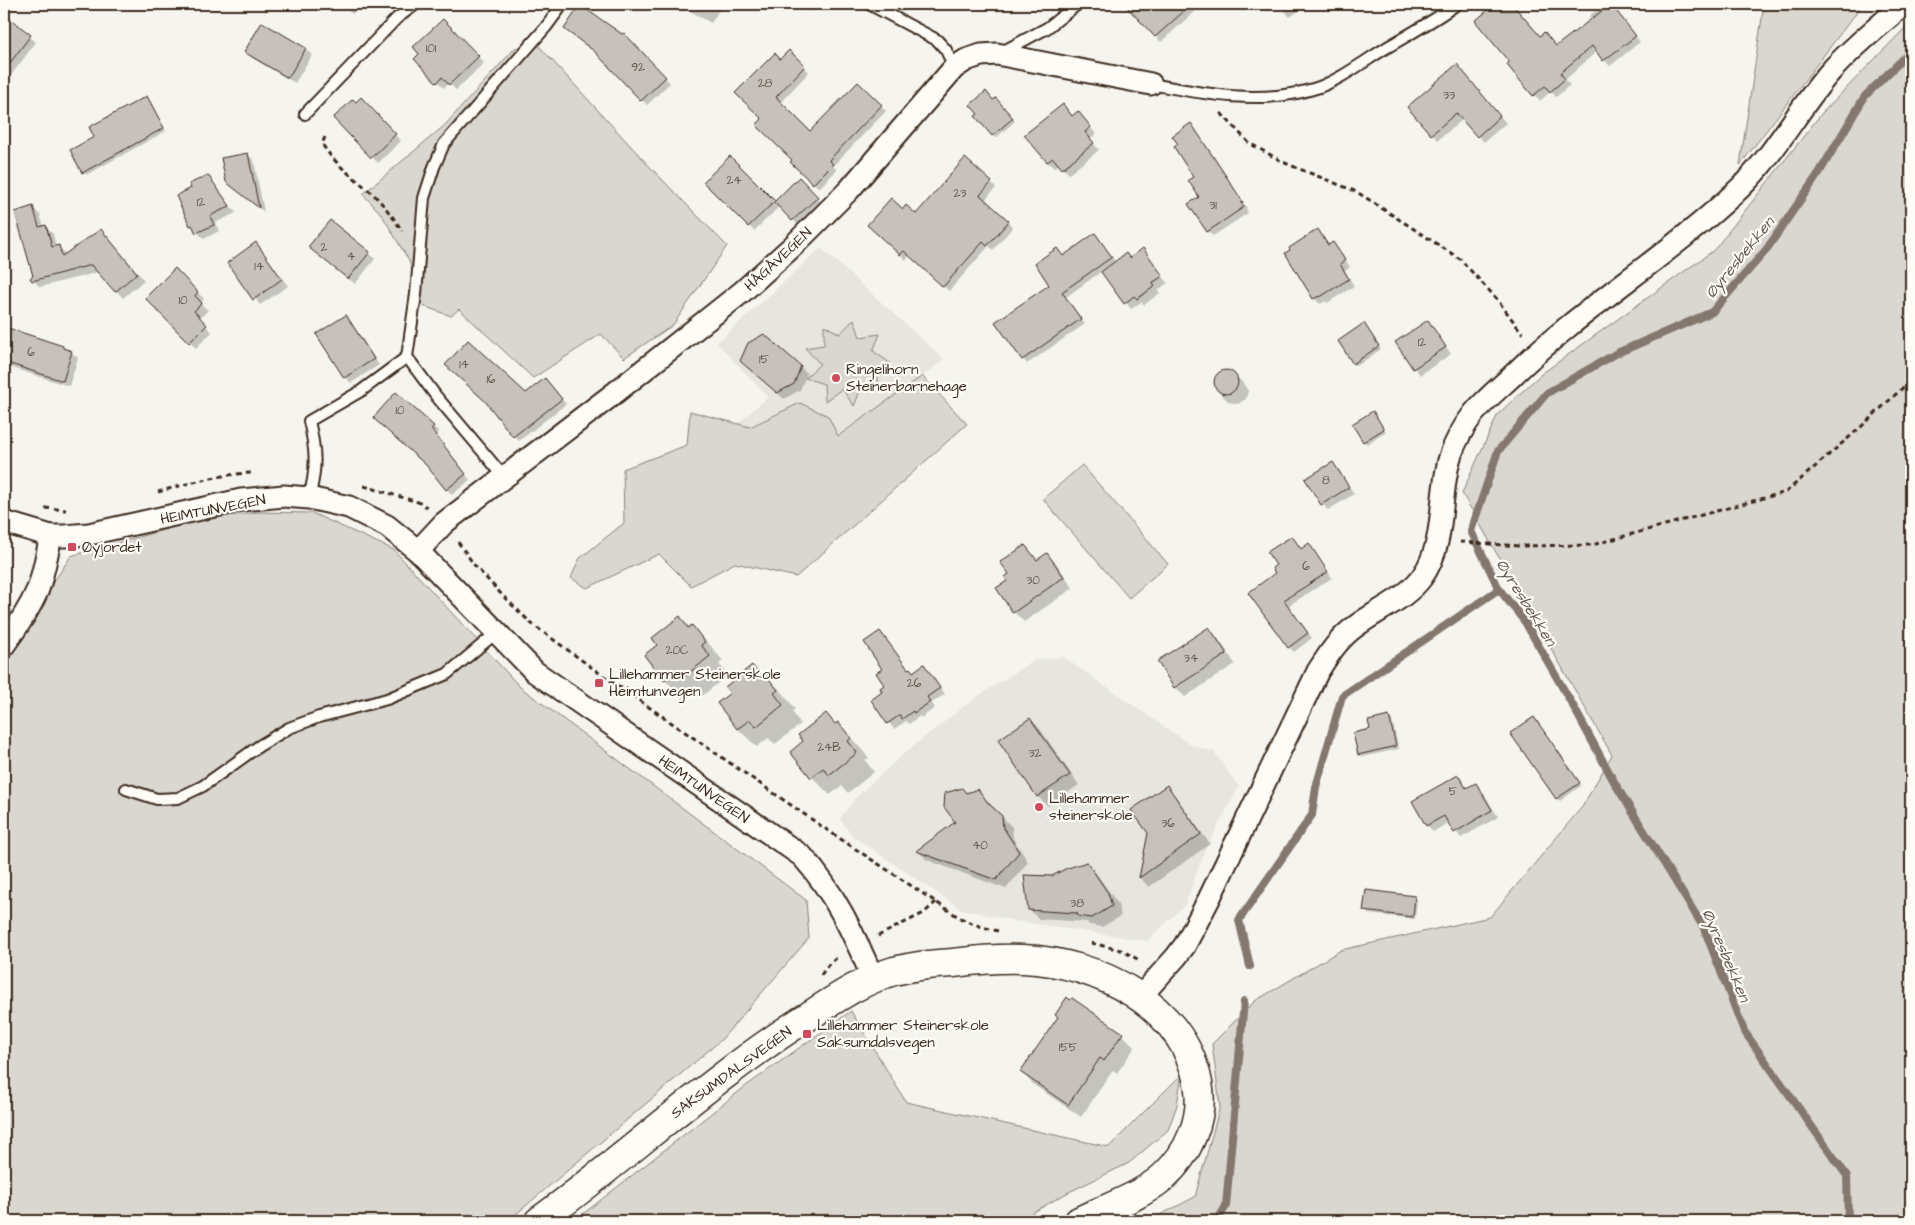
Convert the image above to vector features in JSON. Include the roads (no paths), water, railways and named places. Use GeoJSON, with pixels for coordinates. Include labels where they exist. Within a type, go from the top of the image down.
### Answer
{"type":"FeatureCollection","features":[{"type":"Feature","properties":{"kind":"main road","name":"SAKSUMDALSVEGEN"},"geometry":{"type":"LineString","coordinates":[[539,1221],[683,1106],[766,1044],[873,978],[918,966],[993,959],[1025,959],[1066,964],[1092,973],[1141,996],[1174,1030],[1196,1072],[1200,1092],[1199,1116],[1191,1139],[1177,1163],[1161,1179],[1142,1191],[1079,1221]]}},
{"type":"Feature","properties":{"kind":"street"},"geometry":{"type":"LineString","coordinates":[[1141,996],[1176,957],[1184,944],[1209,898],[1314,680],[1328,655],[1341,638],[1410,590],[1422,577],[1431,560],[1437,541],[1450,459],[1457,439],[1474,413],[1536,353],[1675,244],[1739,189],[1758,170],[1831,71],[1904,4]]}},
{"type":"Feature","properties":{"kind":"street","name":"HÅGÅVEGEN"},"geometry":{"type":"LineString","coordinates":[[418,550],[444,523],[616,392],[742,292],[793,246],[849,190],[954,68],[966,60],[981,55],[997,54],[1151,84]]}},
{"type":"Feature","properties":{"kind":"street","name":"HEIMTUNVEGEN"},"geometry":{"type":"LineString","coordinates":[[4,522],[51,536],[88,534],[241,500],[284,496],[310,498],[349,507],[388,526],[418,550],[496,633],[536,672],[802,856],[821,878],[836,902],[873,978]]}},
{"type":"Feature","properties":{"kind":"street"},"geometry":{"type":"LineString","coordinates":[[4,645],[31,604],[39,586],[51,536]]}},
{"type":"Feature","properties":{"kind":"lane"},"geometry":{"type":"LineString","coordinates":[[305,114],[397,18],[416,4]]}},
{"type":"Feature","properties":{"kind":"lane"},"geometry":{"type":"LineString","coordinates":[[505,478],[436,396],[407,357],[416,294],[424,198],[444,144],[546,27],[563,4]]}},
{"type":"Feature","properties":{"kind":"lane"},"geometry":{"type":"LineString","coordinates":[[869,4],[937,40],[946,50],[954,68]]}},
{"type":"Feature","properties":{"kind":"lane"},"geometry":{"type":"LineString","coordinates":[[997,54],[1048,28],[1078,4]]}},
{"type":"Feature","properties":{"kind":"lane"},"geometry":{"type":"LineString","coordinates":[[1151,84],[1212,95],[1259,97],[1292,94],[1315,89],[1457,4]]}},
{"type":"Feature","properties":{"kind":"lane"},"geometry":{"type":"LineString","coordinates":[[310,498],[315,475],[315,458],[309,421],[361,391],[407,357]]}},
{"type":"Feature","properties":{"kind":"lane"},"geometry":{"type":"LineString","coordinates":[[126,789],[157,799],[178,798],[203,786],[259,746],[289,728],[319,717],[387,699],[447,674],[496,633]]}},
{"type":"Feature","properties":{"kind":"waterway","name":"Øyresbekken"},"geometry":{"type":"LineString","coordinates":[[1848,1221],[1847,1176],[1744,1031],[1704,928],[1617,787],[1525,622],[1499,589],[1471,531],[1498,451],[1547,393],[1617,353],[1712,312],[1766,250],[1819,173],[1865,96],[1911,51]]}},
{"type":"Feature","properties":{"kind":"waterway"},"geometry":{"type":"LineString","coordinates":[[1250,966],[1239,920],[1312,815],[1316,787],[1342,696],[1499,589]]}},
{"type":"Feature","properties":{"kind":"waterway"},"geometry":{"type":"LineString","coordinates":[[1217,1221],[1226,1206],[1244,1001]]}},
{"type":"Feature","properties":{"kind":"place","name":"Ringelihorn Steinerbarnehage"},"geometry":{"type":"Point","coordinates":[836,378]}},
{"type":"Feature","properties":{"kind":"place","name":"Øyjordet"},"geometry":{"type":"Point","coordinates":[72,547]}},
{"type":"Feature","properties":{"kind":"place","name":"Lillehammer Steinerskole Heimtunvegen"},"geometry":{"type":"Point","coordinates":[599,683]}},
{"type":"Feature","properties":{"kind":"place","name":"Lillehammer steinerskole"},"geometry":{"type":"Point","coordinates":[1039,807]}},
{"type":"Feature","properties":{"kind":"place","name":"Lillehammer Steinerskole Saksumdalsvegen"},"geometry":{"type":"Point","coordinates":[807,1034]}}]}
